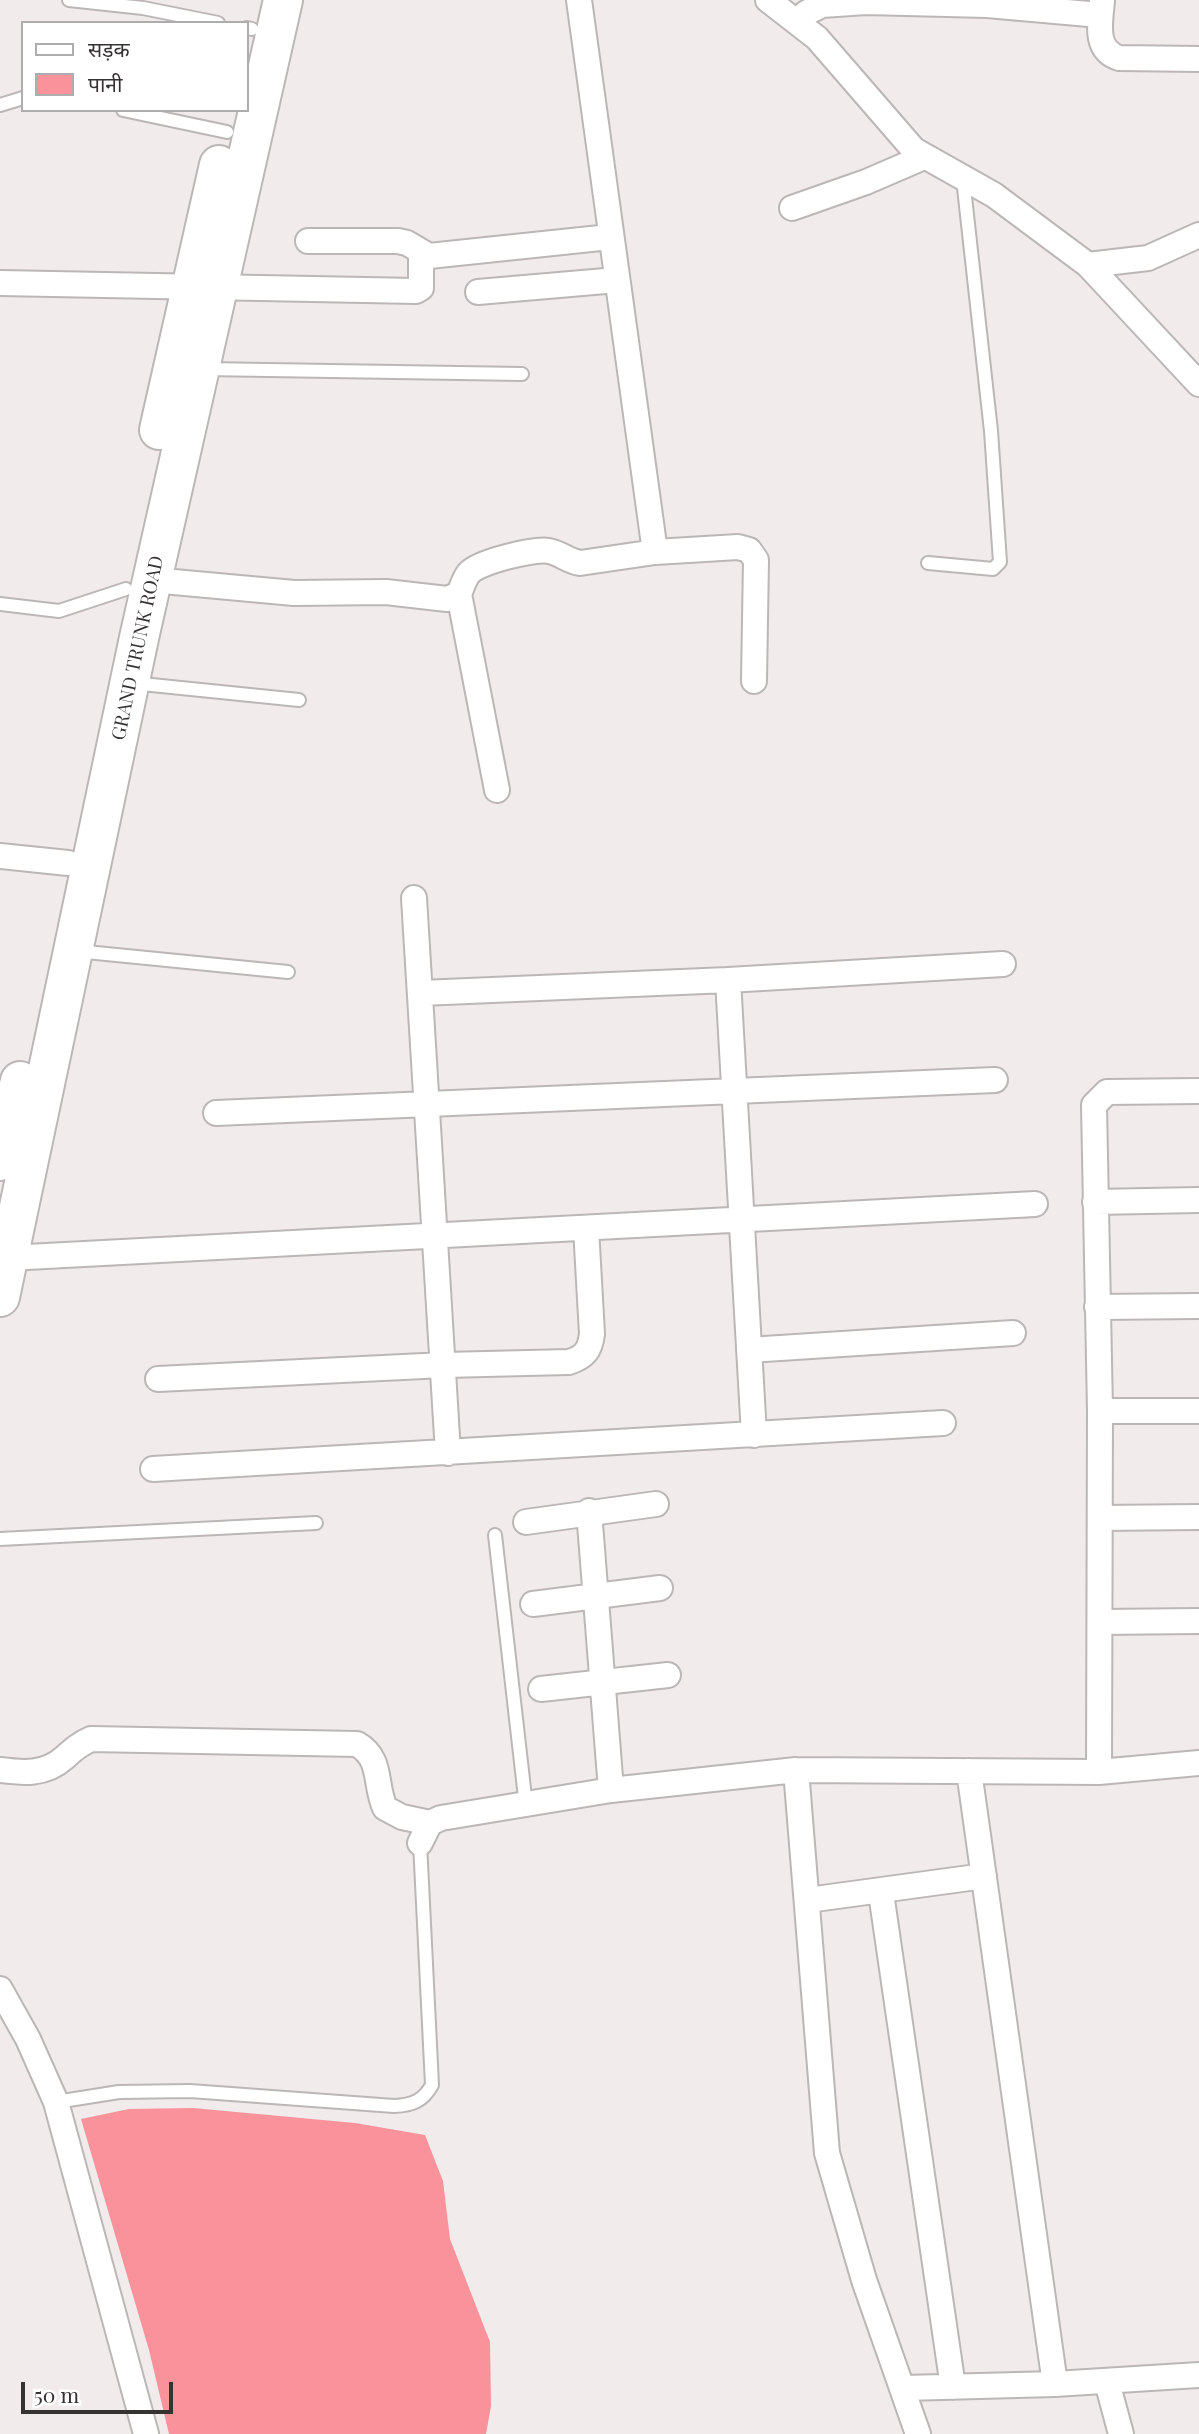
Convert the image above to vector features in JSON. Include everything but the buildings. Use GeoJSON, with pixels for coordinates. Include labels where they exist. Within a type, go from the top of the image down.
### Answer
{"type":"FeatureCollection","features":[{"type":"Feature","properties":{"kind":"highway","name":"GRAND TRUNK ROAD"},"geometry":{"type":"LineString","coordinates":[[0,1297],[129,683],[139,584],[204,285],[283,0]]}},
{"type":"Feature","properties":{"kind":"highway","name":"GRAND TRUNK ROAD"},"geometry":{"type":"LineString","coordinates":[[0,1161],[28,1049],[68,863],[139,584],[200,369],[204,285],[230,121]]}},
{"type":"Feature","properties":{"kind":"street"},"geometry":{"type":"LineString","coordinates":[[579,0],[655,552]]}},
{"type":"Feature","properties":{"kind":"street"},"geometry":{"type":"LineString","coordinates":[[768,0],[800,23],[826,48],[883,115],[924,157],[994,195],[1088,265],[1199,384]]}},
{"type":"Feature","properties":{"kind":"street"},"geometry":{"type":"LineString","coordinates":[[800,23],[806,13],[822,5],[910,1],[1101,7],[1102,45],[1108,54],[1119,58],[1199,59]]}},
{"type":"Feature","properties":{"kind":"street"},"geometry":{"type":"LineString","coordinates":[[792,208],[866,182],[924,157]]}},
{"type":"Feature","properties":{"kind":"street"},"geometry":{"type":"LineString","coordinates":[[1088,265],[1148,258],[1199,235]]}},
{"type":"Feature","properties":{"kind":"street"},"geometry":{"type":"LineString","coordinates":[[308,241],[398,241],[407,243],[429,256],[439,256],[610,237]]}},
{"type":"Feature","properties":{"kind":"street"},"geometry":{"type":"LineString","coordinates":[[0,283],[416,291],[421,288],[423,281],[421,252]]}},
{"type":"Feature","properties":{"kind":"street"},"geometry":{"type":"LineString","coordinates":[[478,292],[617,280]]}},
{"type":"Feature","properties":{"kind":"street"},"geometry":{"type":"LineString","coordinates":[[497,790],[459,594],[468,574],[477,566],[530,552],[550,551],[568,561],[580,563],[655,552],[738,547],[749,550],[756,560],[754,681]]}},
{"type":"Feature","properties":{"kind":"street"},"geometry":{"type":"LineString","coordinates":[[139,584],[295,593],[386,592],[447,599],[459,594]]}},
{"type":"Feature","properties":{"kind":"street"},"geometry":{"type":"LineString","coordinates":[[0,856],[68,863]]}},
{"type":"Feature","properties":{"kind":"street"},"geometry":{"type":"LineString","coordinates":[[414,898],[449,1453]]}},
{"type":"Feature","properties":{"kind":"street"},"geometry":{"type":"LineString","coordinates":[[421,993],[728,980],[1003,964]]}},
{"type":"Feature","properties":{"kind":"street"},"geometry":{"type":"LineString","coordinates":[[728,980],[737,1091],[741,1220],[754,1435]]}},
{"type":"Feature","properties":{"kind":"street"},"geometry":{"type":"LineString","coordinates":[[216,1113],[995,1080]]}},
{"type":"Feature","properties":{"kind":"street"},"geometry":{"type":"LineString","coordinates":[[1099,1772],[1100,1411],[1094,1105],[1098,1097],[1107,1092],[1199,1091]]}},
{"type":"Feature","properties":{"kind":"street"},"geometry":{"type":"LineString","coordinates":[[1095,1202],[1199,1200]]}},
{"type":"Feature","properties":{"kind":"street"},"geometry":{"type":"LineString","coordinates":[[8,1258],[1035,1203]]}},
{"type":"Feature","properties":{"kind":"street"},"geometry":{"type":"LineString","coordinates":[[159,1379],[444,1365],[569,1362],[582,1358],[591,1348],[592,1334],[586,1228]]}},
{"type":"Feature","properties":{"kind":"street"},"geometry":{"type":"LineString","coordinates":[[1097,1307],[1199,1306]]}},
{"type":"Feature","properties":{"kind":"street"},"geometry":{"type":"LineString","coordinates":[[748,1350],[1013,1333]]}},
{"type":"Feature","properties":{"kind":"street"},"geometry":{"type":"LineString","coordinates":[[1100,1411],[1199,1412]]}},
{"type":"Feature","properties":{"kind":"street"},"geometry":{"type":"LineString","coordinates":[[153,1469],[943,1423]]}},
{"type":"Feature","properties":{"kind":"street"},"geometry":{"type":"LineString","coordinates":[[526,1522],[589,1511],[656,1504]]}},
{"type":"Feature","properties":{"kind":"street"},"geometry":{"type":"LineString","coordinates":[[589,1511],[611,1790]]}},
{"type":"Feature","properties":{"kind":"street"},"geometry":{"type":"LineString","coordinates":[[1100,1518],[1199,1517]]}},
{"type":"Feature","properties":{"kind":"street"},"geometry":{"type":"LineString","coordinates":[[533,1604],[660,1588]]}},
{"type":"Feature","properties":{"kind":"street"},"geometry":{"type":"LineString","coordinates":[[1100,1622],[1199,1621]]}},
{"type":"Feature","properties":{"kind":"street"},"geometry":{"type":"LineString","coordinates":[[541,1689],[667,1675]]}},
{"type":"Feature","properties":{"kind":"street"},"geometry":{"type":"LineString","coordinates":[[0,1770],[24,1773],[46,1770],[63,1759],[75,1746],[90,1740],[357,1744],[368,1750],[376,1764],[385,1808],[425,1833],[441,1818],[611,1790],[796,1770],[1099,1772],[1199,1763]]}},
{"type":"Feature","properties":{"kind":"street"},"geometry":{"type":"LineString","coordinates":[[796,1770],[808,1900],[816,2045],[827,2153],[864,2280],[918,2434]]}},
{"type":"Feature","properties":{"kind":"street"},"geometry":{"type":"LineString","coordinates":[[969,1771],[1055,2384]]}},
{"type":"Feature","properties":{"kind":"street"},"geometry":{"type":"LineString","coordinates":[[808,1900],[881,1893],[984,1876]]}},
{"type":"Feature","properties":{"kind":"street"},"geometry":{"type":"LineString","coordinates":[[881,1893],[953,2387]]}},
{"type":"Feature","properties":{"kind":"street"},"geometry":{"type":"LineString","coordinates":[[0,1989],[56,2102],[146,2434]]}},
{"type":"Feature","properties":{"kind":"street"},"geometry":{"type":"LineString","coordinates":[[904,2388],[1107,2382],[1199,2375]]}},
{"type":"Feature","properties":{"kind":"street"},"geometry":{"type":"LineString","coordinates":[[1107,2382],[1121,2434]]}},
{"type":"Feature","properties":{"kind":"lane"},"geometry":{"type":"LineString","coordinates":[[69,0],[143,8],[217,21]]}},
{"type":"Feature","properties":{"kind":"lane"},"geometry":{"type":"LineString","coordinates":[[0,105],[21,99]]}},
{"type":"Feature","properties":{"kind":"lane"},"geometry":{"type":"LineString","coordinates":[[143,112],[230,121]]}},
{"type":"Feature","properties":{"kind":"lane"},"geometry":{"type":"LineString","coordinates":[[928,563],[993,569],[1000,562],[991,430],[963,177]]}},
{"type":"Feature","properties":{"kind":"lane"},"geometry":{"type":"LineString","coordinates":[[200,369],[522,374]]}},
{"type":"Feature","properties":{"kind":"lane"},"geometry":{"type":"LineString","coordinates":[[0,604],[59,611],[139,584]]}},
{"type":"Feature","properties":{"kind":"lane"},"geometry":{"type":"LineString","coordinates":[[129,683],[299,699]]}},
{"type":"Feature","properties":{"kind":"lane"},"geometry":{"type":"LineString","coordinates":[[73,951],[288,972]]}},
{"type":"Feature","properties":{"kind":"lane"},"geometry":{"type":"LineString","coordinates":[[0,1539],[316,1523]]}},
{"type":"Feature","properties":{"kind":"lane"},"geometry":{"type":"LineString","coordinates":[[495,1535],[526,1806]]}},
{"type":"Feature","properties":{"kind":"lane"},"geometry":{"type":"LineString","coordinates":[[56,2102],[119,2092],[167,2091],[260,2094],[394,2106],[411,2105],[425,2097],[432,2085],[425,1833]]}},
{"type":"Feature","properties":{"kind":"water"},"geometry":{"type":"Polygon","coordinates":[[[193,2108],[355,2123],[425,2135],[443,2181],[450,2239],[490,2342],[491,2406],[486,2434],[169,2434],[149,2350],[81,2119],[129,2109],[193,2108]]]}}]}
